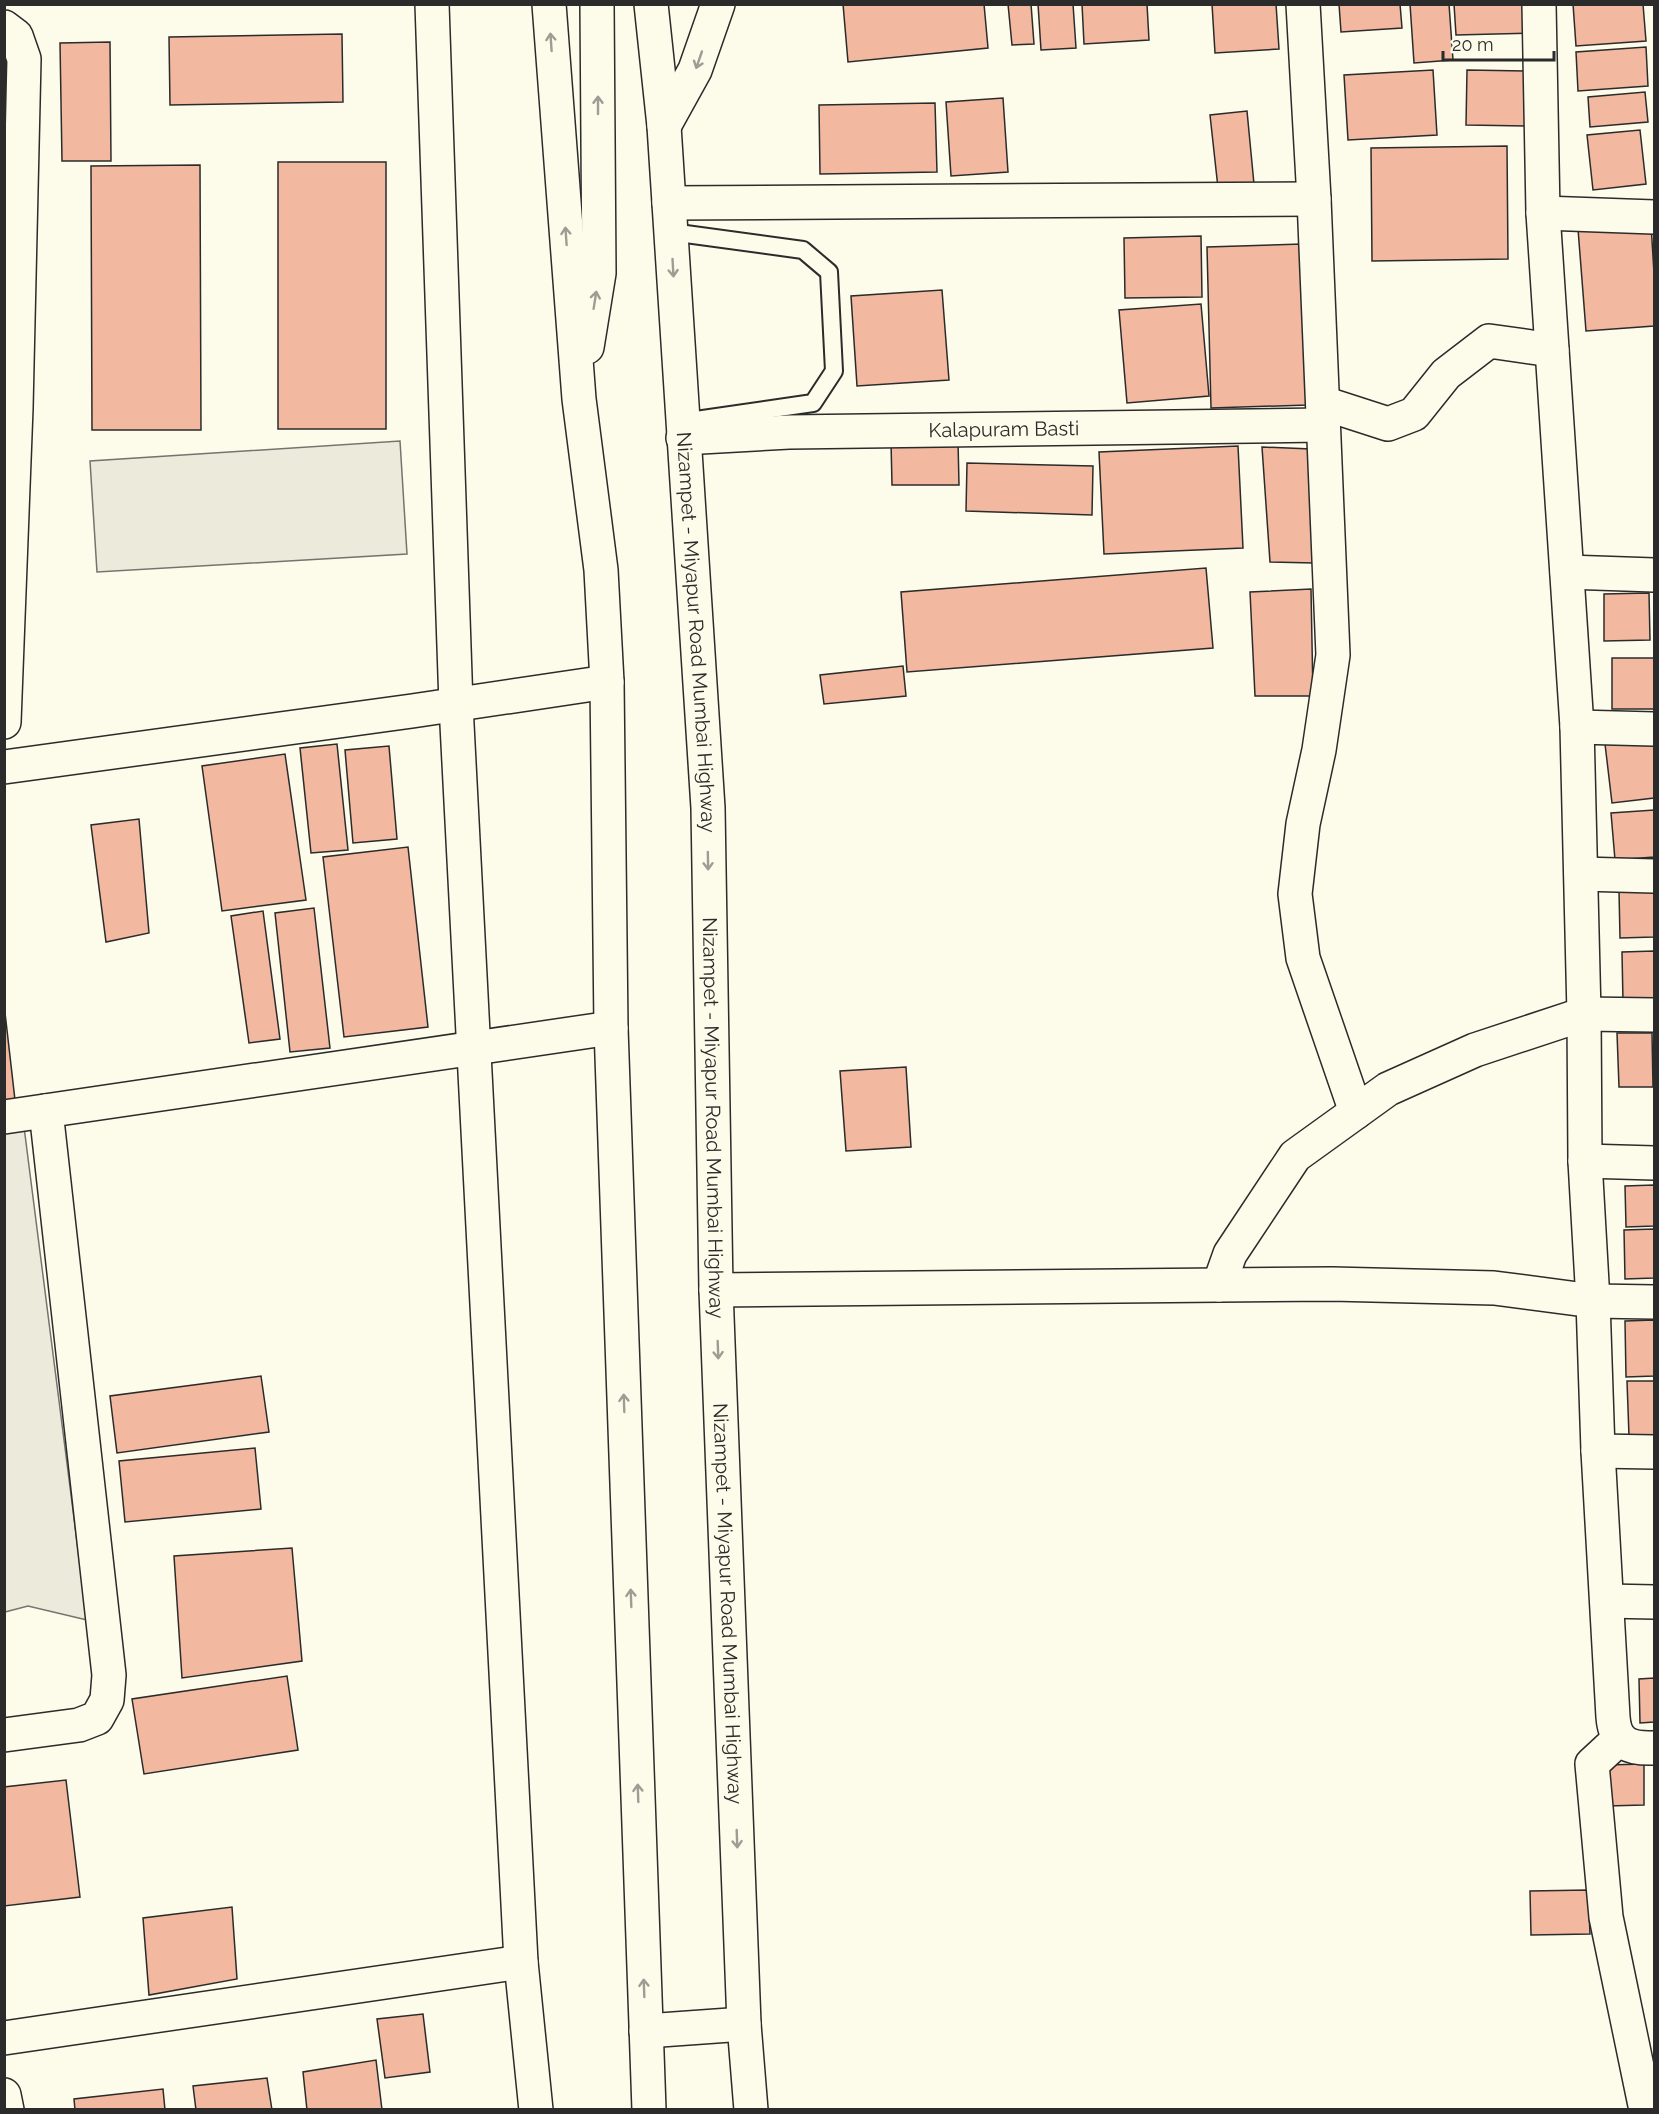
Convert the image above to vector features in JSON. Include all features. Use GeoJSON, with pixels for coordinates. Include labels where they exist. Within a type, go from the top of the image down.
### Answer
{"type":"FeatureCollection","features":[{"type":"Feature","properties":{"kind":"main road"},"geometry":{"type":"LineString","coordinates":[[432,4],[456,705],[521,1962],[536,2109]]}},
{"type":"Feature","properties":{"kind":"main road"},"geometry":{"type":"LineString","coordinates":[[549,4],[579,399],[601,570],[607,682],[611,1028],[649,2109]]}},
{"type":"Feature","properties":{"kind":"main road"},"geometry":{"type":"LineString","coordinates":[[579,399],[599,273],[597,4]]}},
{"type":"Feature","properties":{"kind":"main road","name":"Nizampet - Miyapur Road Mumbai Highway"},"geometry":{"type":"LineString","coordinates":[[651,4],[664,126],[708,808],[716,1290],[744,2024],[751,2109]]}},
{"type":"Feature","properties":{"kind":"main road"},"geometry":{"type":"LineString","coordinates":[[664,126],[695,70],[718,4]]}},
{"type":"Feature","properties":{"kind":"main road"},"geometry":{"type":"LineString","coordinates":[[1303,4],[1314,199],[1333,655],[1319,750],[1303,825],[1295,894],[1303,958],[1356,1112]]}},
{"type":"Feature","properties":{"kind":"main road"},"geometry":{"type":"LineString","coordinates":[[1539,4],[1543,213],[1577,727],[1585,1161],[1613,1717],[1614,1727],[1620,1739],[1635,1749],[1654,1748]]}},
{"type":"Feature","properties":{"kind":"main road"},"geometry":{"type":"LineString","coordinates":[[4,27],[16,36],[24,59],[10,408],[4,722]]}},
{"type":"Feature","properties":{"kind":"main road"},"geometry":{"type":"LineString","coordinates":[[670,218],[1314,199]]}},
{"type":"Feature","properties":{"kind":"main road"},"geometry":{"type":"LineString","coordinates":[[1543,213],[1654,217]]}},
{"type":"Feature","properties":{"kind":"main road","name":"Kalapuram Basti"},"geometry":{"type":"LineString","coordinates":[[683,430],[789,432],[1323,414],[1388,424],[1414,414],[1446,374],[1489,341],[1552,350]]}},
{"type":"Feature","properties":{"kind":"main road"},"geometry":{"type":"LineString","coordinates":[[1567,572],[1654,575]]}},
{"type":"Feature","properties":{"kind":"main road"},"geometry":{"type":"LineString","coordinates":[[4,767],[607,682]]}},
{"type":"Feature","properties":{"kind":"main road"},"geometry":{"type":"LineString","coordinates":[[1577,727],[1654,729]]}},
{"type":"Feature","properties":{"kind":"main road"},"geometry":{"type":"LineString","coordinates":[[1581,874],[1654,876]]}},
{"type":"Feature","properties":{"kind":"main road"},"geometry":{"type":"LineString","coordinates":[[1219,1285],[1230,1254],[1295,1156],[1388,1089],[1474,1050],[1584,1014],[1654,1015]]}},
{"type":"Feature","properties":{"kind":"main road"},"geometry":{"type":"LineString","coordinates":[[4,1117],[611,1028]]}},
{"type":"Feature","properties":{"kind":"main road"},"geometry":{"type":"LineString","coordinates":[[4,1735],[79,1725],[97,1718],[107,1700],[109,1675],[46,1111]]}},
{"type":"Feature","properties":{"kind":"main road"},"geometry":{"type":"LineString","coordinates":[[1585,1161],[1654,1163]]}},
{"type":"Feature","properties":{"kind":"main road"},"geometry":{"type":"LineString","coordinates":[[716,1290],[1332,1284],[1494,1288],[1593,1301],[1654,1302]]}},
{"type":"Feature","properties":{"kind":"main road"},"geometry":{"type":"LineString","coordinates":[[1598,1451],[1654,1452]]}},
{"type":"Feature","properties":{"kind":"main road"},"geometry":{"type":"LineString","coordinates":[[1607,1601],[1654,1602]]}},
{"type":"Feature","properties":{"kind":"main road"},"geometry":{"type":"LineString","coordinates":[[1620,1739],[1592,1764],[1606,1917],[1646,2109]]}},
{"type":"Feature","properties":{"kind":"main road"},"geometry":{"type":"LineString","coordinates":[[4,2038],[521,1962]]}},
{"type":"Feature","properties":{"kind":"main road"},"geometry":{"type":"LineString","coordinates":[[646,2031],[744,2024]]}},
{"type":"Feature","properties":{"kind":"main road"},"geometry":{"type":"LineString","coordinates":[[4,2095],[7,2109]]}},
{"type":"Feature","properties":{"kind":"lane"},"geometry":{"type":"LineString","coordinates":[[670,218],[803,250],[829,272],[834,371],[813,403],[683,430]]}},
{"type":"Feature","properties":{"kind":"shaded area"},"geometry":{"type":"Polygon","coordinates":[[[400,441],[407,554],[97,572],[90,461],[400,441]]]}},
{"type":"Feature","properties":{"kind":"shaded area"},"geometry":{"type":"Polygon","coordinates":[[[23,1119],[87,1620],[28,1606],[5,1612],[4,1121],[23,1119]]]}},
{"type":"Feature","properties":{"kind":"building"},"geometry":{"type":"Polygon","coordinates":[[[843,4],[984,4],[988,48],[848,62],[843,4]]]}},
{"type":"Feature","properties":{"kind":"building"},"geometry":{"type":"Polygon","coordinates":[[[1008,4],[1031,4],[1034,44],[1012,45],[1008,4]]]}},
{"type":"Feature","properties":{"kind":"building"},"geometry":{"type":"Polygon","coordinates":[[[1038,4],[1073,4],[1076,48],[1041,50],[1038,4]]]}},
{"type":"Feature","properties":{"kind":"building"},"geometry":{"type":"Polygon","coordinates":[[[1082,4],[1147,4],[1149,40],[1084,44],[1082,4]]]}},
{"type":"Feature","properties":{"kind":"building"},"geometry":{"type":"Polygon","coordinates":[[[1212,4],[1276,4],[1279,49],[1215,53],[1212,4]]]}},
{"type":"Feature","properties":{"kind":"building"},"geometry":{"type":"Polygon","coordinates":[[[1339,4],[1400,4],[1402,28],[1341,32],[1339,4]]]}},
{"type":"Feature","properties":{"kind":"building"},"geometry":{"type":"Polygon","coordinates":[[[1410,4],[1449,4],[1453,60],[1414,63],[1410,4]]]}},
{"type":"Feature","properties":{"kind":"building"},"geometry":{"type":"Polygon","coordinates":[[[1454,4],[1532,4],[1532,33],[1456,35],[1454,4]]]}},
{"type":"Feature","properties":{"kind":"building"},"geometry":{"type":"Polygon","coordinates":[[[1573,4],[1643,4],[1646,41],[1576,46],[1573,4]]]}},
{"type":"Feature","properties":{"kind":"building"},"geometry":{"type":"Polygon","coordinates":[[[342,34],[343,102],[170,105],[169,37],[342,34]]]}},
{"type":"Feature","properties":{"kind":"building"},"geometry":{"type":"Polygon","coordinates":[[[110,42],[111,161],[62,161],[60,43],[110,42]]]}},
{"type":"Feature","properties":{"kind":"building"},"geometry":{"type":"Polygon","coordinates":[[[1646,47],[1648,86],[1578,91],[1576,52],[1646,47]]]}},
{"type":"Feature","properties":{"kind":"building"},"geometry":{"type":"Polygon","coordinates":[[[1433,70],[1437,135],[1348,140],[1344,75],[1433,70]]]}},
{"type":"Feature","properties":{"kind":"building"},"geometry":{"type":"Polygon","coordinates":[[[1467,70],[1528,71],[1527,126],[1466,125],[1467,70]]]}},
{"type":"Feature","properties":{"kind":"building"},"geometry":{"type":"Polygon","coordinates":[[[1645,92],[1648,122],[1590,127],[1588,97],[1645,92]]]}},
{"type":"Feature","properties":{"kind":"building"},"geometry":{"type":"Polygon","coordinates":[[[1003,98],[1008,172],[951,176],[946,102],[1003,98]]]}},
{"type":"Feature","properties":{"kind":"building"},"geometry":{"type":"Polygon","coordinates":[[[935,103],[937,172],[820,174],[819,105],[935,103]]]}},
{"type":"Feature","properties":{"kind":"building"},"geometry":{"type":"Polygon","coordinates":[[[1247,111],[1254,184],[1218,188],[1210,115],[1247,111]]]}},
{"type":"Feature","properties":{"kind":"building"},"geometry":{"type":"Polygon","coordinates":[[[1640,130],[1646,184],[1593,190],[1587,135],[1640,130]]]}},
{"type":"Feature","properties":{"kind":"building"},"geometry":{"type":"Polygon","coordinates":[[[1507,146],[1508,259],[1372,261],[1371,148],[1507,146]]]}},
{"type":"Feature","properties":{"kind":"building"},"geometry":{"type":"Polygon","coordinates":[[[278,162],[386,162],[386,429],[278,429],[278,162]]]}},
{"type":"Feature","properties":{"kind":"building"},"geometry":{"type":"Polygon","coordinates":[[[200,165],[201,430],[92,430],[91,166],[200,165]]]}},
{"type":"Feature","properties":{"kind":"building"},"geometry":{"type":"Polygon","coordinates":[[[1651,224],[1654,326],[1586,331],[1578,229],[1651,224]]]}},
{"type":"Feature","properties":{"kind":"building"},"geometry":{"type":"Polygon","coordinates":[[[1201,236],[1202,297],[1125,298],[1124,238],[1201,236]]]}},
{"type":"Feature","properties":{"kind":"building"},"geometry":{"type":"Polygon","coordinates":[[[1302,244],[1308,405],[1211,408],[1207,247],[1302,244]]]}},
{"type":"Feature","properties":{"kind":"building"},"geometry":{"type":"Polygon","coordinates":[[[942,290],[949,380],[857,386],[851,296],[942,290]]]}},
{"type":"Feature","properties":{"kind":"building"},"geometry":{"type":"Polygon","coordinates":[[[1201,304],[1209,396],[1127,403],[1119,310],[1201,304]]]}},
{"type":"Feature","properties":{"kind":"building"},"geometry":{"type":"Polygon","coordinates":[[[958,441],[959,485],[892,485],[891,442],[958,441]]]}},
{"type":"Feature","properties":{"kind":"building"},"geometry":{"type":"Polygon","coordinates":[[[1238,446],[1243,548],[1104,554],[1099,452],[1238,446]]]}},
{"type":"Feature","properties":{"kind":"building"},"geometry":{"type":"Polygon","coordinates":[[[1262,447],[1311,449],[1314,563],[1270,562],[1262,447]]]}},
{"type":"Feature","properties":{"kind":"building"},"geometry":{"type":"Polygon","coordinates":[[[967,463],[1093,466],[1092,515],[966,511],[967,463]]]}},
{"type":"Feature","properties":{"kind":"building"},"geometry":{"type":"Polygon","coordinates":[[[1206,568],[1213,648],[907,672],[901,592],[1206,568]]]}},
{"type":"Feature","properties":{"kind":"building"},"geometry":{"type":"Polygon","coordinates":[[[1311,589],[1313,696],[1255,696],[1250,592],[1311,589]]]}},
{"type":"Feature","properties":{"kind":"building"},"geometry":{"type":"Polygon","coordinates":[[[1649,593],[1650,640],[1604,641],[1604,594],[1649,593]]]}},
{"type":"Feature","properties":{"kind":"building"},"geometry":{"type":"Polygon","coordinates":[[[1612,658],[1654,658],[1654,709],[1612,709],[1612,658]]]}},
{"type":"Feature","properties":{"kind":"building"},"geometry":{"type":"Polygon","coordinates":[[[903,666],[906,696],[824,704],[820,675],[903,666]]]}},
{"type":"Feature","properties":{"kind":"building"},"geometry":{"type":"Polygon","coordinates":[[[1654,738],[1654,798],[1612,803],[1605,744],[1654,738]]]}},
{"type":"Feature","properties":{"kind":"building"},"geometry":{"type":"Polygon","coordinates":[[[337,744],[348,850],[311,853],[300,748],[337,744]]]}},
{"type":"Feature","properties":{"kind":"building"},"geometry":{"type":"Polygon","coordinates":[[[389,746],[397,839],[353,843],[345,750],[389,746]]]}},
{"type":"Feature","properties":{"kind":"building"},"geometry":{"type":"Polygon","coordinates":[[[285,754],[306,900],[222,911],[202,766],[285,754]]]}},
{"type":"Feature","properties":{"kind":"building"},"geometry":{"type":"Polygon","coordinates":[[[1654,810],[1654,857],[1615,860],[1611,813],[1654,810]]]}},
{"type":"Feature","properties":{"kind":"building"},"geometry":{"type":"Polygon","coordinates":[[[139,819],[149,933],[106,942],[91,825],[139,819]]]}},
{"type":"Feature","properties":{"kind":"building"},"geometry":{"type":"Polygon","coordinates":[[[408,847],[428,1027],[344,1037],[323,857],[408,847]]]}},
{"type":"Feature","properties":{"kind":"building"},"geometry":{"type":"Polygon","coordinates":[[[1654,890],[1654,937],[1620,938],[1619,891],[1654,890]]]}},
{"type":"Feature","properties":{"kind":"building"},"geometry":{"type":"Polygon","coordinates":[[[314,908],[330,1048],[290,1052],[275,913],[314,908]]]}},
{"type":"Feature","properties":{"kind":"building"},"geometry":{"type":"Polygon","coordinates":[[[263,911],[280,1039],[249,1043],[231,916],[263,911]]]}},
{"type":"Feature","properties":{"kind":"building"},"geometry":{"type":"Polygon","coordinates":[[[1654,951],[1654,1001],[1623,1002],[1622,952],[1654,951]]]}},
{"type":"Feature","properties":{"kind":"building"},"geometry":{"type":"Polygon","coordinates":[[[4,1004],[15,1100],[4,1102],[4,1004]]]}},
{"type":"Feature","properties":{"kind":"building"},"geometry":{"type":"Polygon","coordinates":[[[1617,1033],[1652,1033],[1653,1087],[1619,1087],[1617,1033]]]}},
{"type":"Feature","properties":{"kind":"building"},"geometry":{"type":"Polygon","coordinates":[[[906,1067],[911,1147],[846,1151],[840,1071],[906,1067]]]}},
{"type":"Feature","properties":{"kind":"building"},"geometry":{"type":"Polygon","coordinates":[[[1654,1185],[1654,1226],[1626,1227],[1625,1186],[1654,1185]]]}},
{"type":"Feature","properties":{"kind":"building"},"geometry":{"type":"Polygon","coordinates":[[[1654,1229],[1654,1278],[1625,1279],[1624,1230],[1654,1229]]]}},
{"type":"Feature","properties":{"kind":"building"},"geometry":{"type":"Polygon","coordinates":[[[1654,1320],[1654,1376],[1626,1377],[1625,1321],[1654,1320]]]}},
{"type":"Feature","properties":{"kind":"building"},"geometry":{"type":"Polygon","coordinates":[[[261,1376],[269,1432],[117,1453],[110,1396],[261,1376]]]}},
{"type":"Feature","properties":{"kind":"building"},"geometry":{"type":"Polygon","coordinates":[[[1627,1381],[1654,1381],[1654,1435],[1629,1436],[1627,1381]]]}},
{"type":"Feature","properties":{"kind":"building"},"geometry":{"type":"Polygon","coordinates":[[[255,1448],[261,1509],[125,1522],[119,1461],[255,1448]]]}},
{"type":"Feature","properties":{"kind":"building"},"geometry":{"type":"Polygon","coordinates":[[[292,1548],[302,1661],[182,1678],[174,1556],[292,1548]]]}},
{"type":"Feature","properties":{"kind":"building"},"geometry":{"type":"Polygon","coordinates":[[[287,1676],[298,1750],[144,1774],[132,1699],[287,1676]]]}},
{"type":"Feature","properties":{"kind":"building"},"geometry":{"type":"Polygon","coordinates":[[[1654,1678],[1654,1722],[1640,1723],[1639,1679],[1654,1678]]]}},
{"type":"Feature","properties":{"kind":"building"},"geometry":{"type":"Polygon","coordinates":[[[1644,1764],[1644,1805],[1607,1806],[1606,1765],[1644,1764]]]}},
{"type":"Feature","properties":{"kind":"building"},"geometry":{"type":"Polygon","coordinates":[[[66,1780],[80,1897],[4,1906],[4,1787],[66,1780]]]}},
{"type":"Feature","properties":{"kind":"building"},"geometry":{"type":"Polygon","coordinates":[[[1588,1890],[1590,1934],[1531,1935],[1530,1891],[1588,1890]]]}},
{"type":"Feature","properties":{"kind":"building"},"geometry":{"type":"Polygon","coordinates":[[[232,1907],[237,1979],[149,1995],[143,1918],[232,1907]]]}},
{"type":"Feature","properties":{"kind":"building"},"geometry":{"type":"Polygon","coordinates":[[[423,2014],[430,2072],[385,2078],[377,2019],[423,2014]]]}},
{"type":"Feature","properties":{"kind":"building"},"geometry":{"type":"Polygon","coordinates":[[[376,2060],[382,2110],[307,2110],[303,2072],[376,2060]]]}},
{"type":"Feature","properties":{"kind":"building"},"geometry":{"type":"Polygon","coordinates":[[[267,2078],[272,2110],[196,2110],[193,2086],[267,2078]]]}},
{"type":"Feature","properties":{"kind":"building"},"geometry":{"type":"Polygon","coordinates":[[[163,2089],[165,2110],[75,2110],[74,2099],[163,2089]]]}}]}
